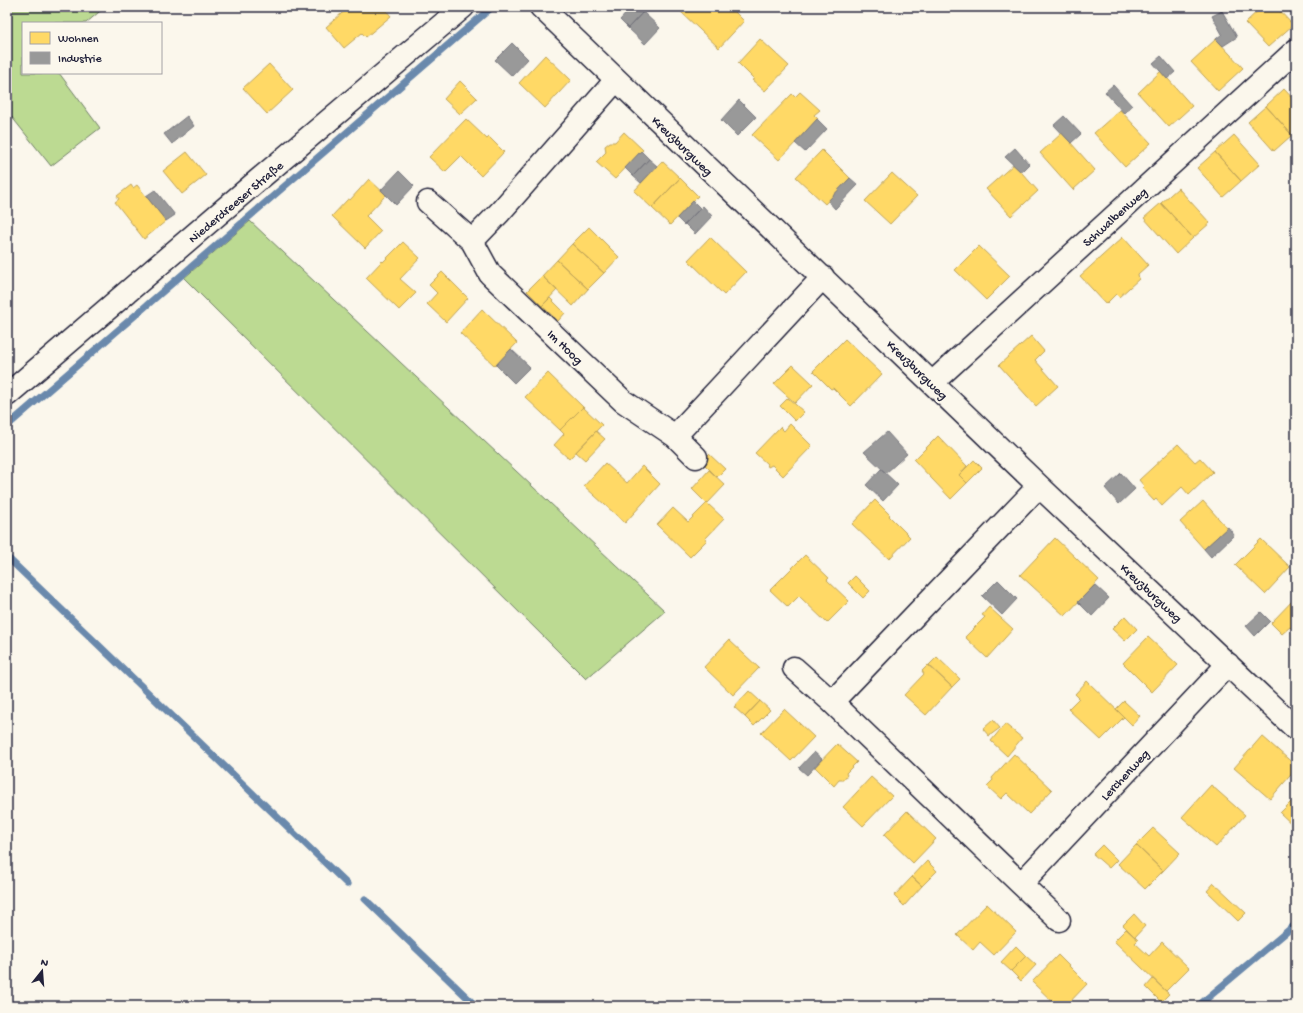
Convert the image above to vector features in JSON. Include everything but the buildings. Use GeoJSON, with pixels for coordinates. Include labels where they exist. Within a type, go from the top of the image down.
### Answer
{"type":"FeatureCollection","features":[{"type":"Feature","properties":{"kind":"street","name":"Niederdreeser Straße"},"geometry":{"type":"LineString","coordinates":[[7,395],[463,7]]}},
{"type":"Feature","properties":{"kind":"street","name":"Kreuzburgweg"},"geometry":{"type":"LineString","coordinates":[[540,7],[1039,486],[1296,729]]}},
{"type":"Feature","properties":{"kind":"street","name":"Schwalbenweg"},"geometry":{"type":"LineString","coordinates":[[932,383],[1296,50]]}},
{"type":"Feature","properties":{"kind":"street"},"geometry":{"type":"LineString","coordinates":[[472,241],[500,212],[616,80]]}},
{"type":"Feature","properties":{"kind":"street","name":"Im Hoog"},"geometry":{"type":"LineString","coordinates":[[428,202],[472,241],[490,274],[623,401],[675,436],[696,457]]}},
{"type":"Feature","properties":{"kind":"street"},"geometry":{"type":"LineString","coordinates":[[675,436],[822,277]]}},
{"type":"Feature","properties":{"kind":"street"},"geometry":{"type":"LineString","coordinates":[[832,702],[1039,486]]}},
{"type":"Feature","properties":{"kind":"street","name":"Lerchenweg"},"geometry":{"type":"LineString","coordinates":[[1021,884],[1228,664]]}},
{"type":"Feature","properties":{"kind":"street"},"geometry":{"type":"LineString","coordinates":[[794,668],[832,702],[1059,920]]}},
{"type":"Feature","properties":{"kind":"green space"},"geometry":{"type":"Polygon","coordinates":[[[7,7],[105,7],[87,22],[22,22],[22,74],[60,74],[100,128],[51,166],[7,111],[7,7]]]}},
{"type":"Feature","properties":{"kind":"green space"},"geometry":{"type":"Polygon","coordinates":[[[250,221],[665,611],[586,679],[184,278],[250,221]]]}},
{"type":"Feature","properties":{"kind":"waterway"},"geometry":{"type":"LineString","coordinates":[[7,426],[492,7]]}},
{"type":"Feature","properties":{"kind":"waterway"},"geometry":{"type":"LineString","coordinates":[[7,557],[347,884]]}},
{"type":"Feature","properties":{"kind":"waterway"},"geometry":{"type":"LineString","coordinates":[[365,899],[476,1006]]}},
{"type":"Feature","properties":{"kind":"waterway"},"geometry":{"type":"LineString","coordinates":[[1198,1006],[1296,924]]}}]}
